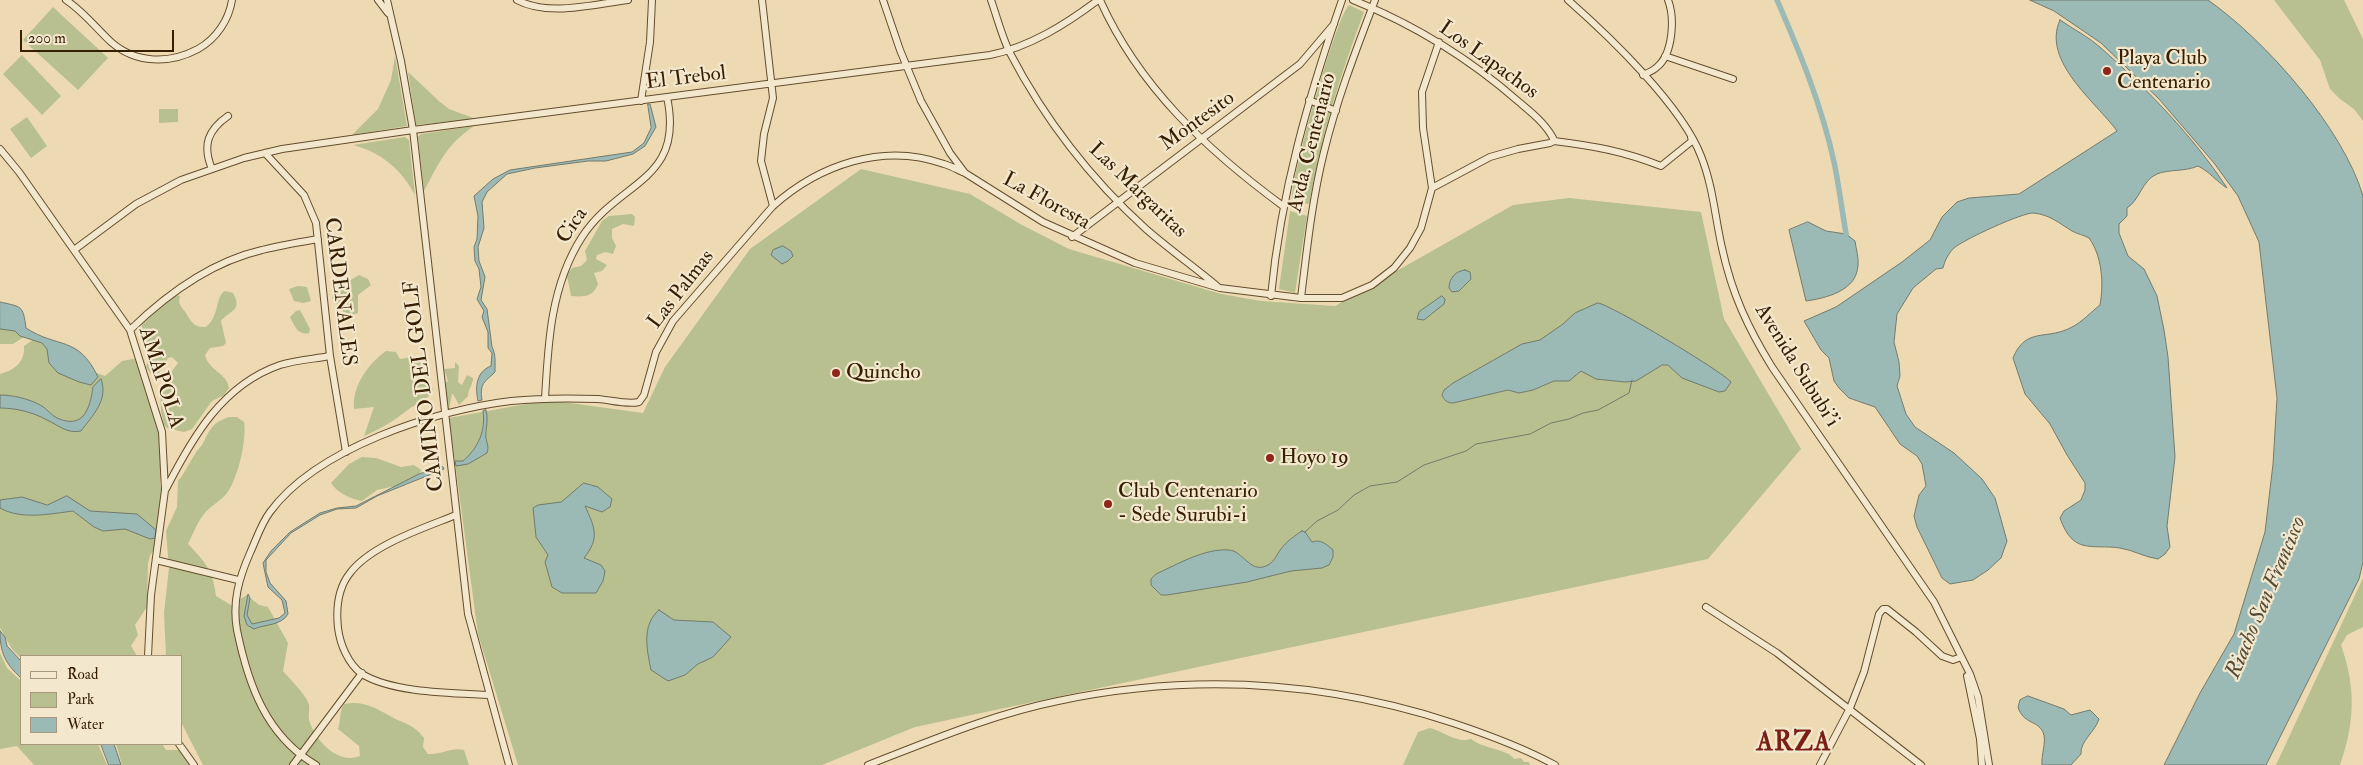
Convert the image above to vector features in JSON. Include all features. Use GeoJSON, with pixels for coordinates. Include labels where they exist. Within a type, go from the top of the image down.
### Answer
{"type":"FeatureCollection","features":[{"type":"Feature","properties":{"kind":"street"},"geometry":{"type":"LineString","coordinates":[[66,0],[120,48],[138,56],[162,60],[191,52],[214,36],[222,26],[231,7],[232,0]]}},
{"type":"Feature","properties":{"kind":"street"},"geometry":{"type":"LineString","coordinates":[[378,0],[389,15]]}},
{"type":"Feature","properties":{"kind":"street","name":"CAMINO DEL GOLF"},"geometry":{"type":"LineString","coordinates":[[387,0],[401,61],[412,130],[443,414],[468,614],[509,765]]}},
{"type":"Feature","properties":{"kind":"street"},"geometry":{"type":"LineString","coordinates":[[517,0],[525,4],[553,8],[628,0]]}},
{"type":"Feature","properties":{"kind":"street"},"geometry":{"type":"LineString","coordinates":[[641,101],[650,42],[652,0]]}},
{"type":"Feature","properties":{"kind":"street"},"geometry":{"type":"LineString","coordinates":[[762,0],[773,98],[764,134],[761,161],[773,206]]}},
{"type":"Feature","properties":{"kind":"street","name":"La Floresta"},"geometry":{"type":"LineString","coordinates":[[883,0],[921,101],[950,153],[965,173],[1043,222],[1072,237],[1135,263],[1220,288],[1271,296],[1342,298],[1383,278],[1410,248],[1421,228],[1432,188]]}},
{"type":"Feature","properties":{"kind":"street","name":"Las Margaritas"},"geometry":{"type":"LineString","coordinates":[[991,0],[1009,52],[1034,96],[1078,159],[1147,230],[1220,288]]}},
{"type":"Feature","properties":{"kind":"street"},"geometry":{"type":"LineString","coordinates":[[1099,0],[1111,24],[1140,70],[1186,125],[1249,180],[1283,206]]}},
{"type":"Feature","properties":{"kind":"street","name":"El Trebol"},"geometry":{"type":"LineString","coordinates":[[74,250],[109,223],[157,192],[212,169],[265,153],[412,130],[1009,52],[1057,28],[1099,0]]}},
{"type":"Feature","properties":{"kind":"street","name":"Avda. Centenario"},"geometry":{"type":"LineString","coordinates":[[1271,296],[1277,236],[1283,206],[1309,100],[1342,0]]}},
{"type":"Feature","properties":{"kind":"street","name":"Los Lapachos"},"geometry":{"type":"LineString","coordinates":[[1353,0],[1439,42],[1495,82],[1546,127],[1554,141]]}},
{"type":"Feature","properties":{"kind":"street","name":"Avda. Centenario"},"geometry":{"type":"LineString","coordinates":[[1301,298],[1312,208],[1336,111],[1352,57],[1375,0]]}},
{"type":"Feature","properties":{"kind":"street","name":"Avenida Sububi'i"},"geometry":{"type":"LineString","coordinates":[[1568,0],[1643,75],[1691,136],[1708,172],[1722,248],[1734,289],[1750,331],[1772,367],[1934,602],[1968,672],[1980,704],[1989,765]]}},
{"type":"Feature","properties":{"kind":"street"},"geometry":{"type":"LineString","coordinates":[[1643,75],[1657,67],[1665,56],[1672,21],[1668,0]]}},
{"type":"Feature","properties":{"kind":"street","name":"Montesito"},"geometry":{"type":"LineString","coordinates":[[1072,237],[1300,64],[1334,24]]}},
{"type":"Feature","properties":{"kind":"street"},"geometry":{"type":"LineString","coordinates":[[1439,42],[1422,92],[1423,128],[1432,188],[1490,157],[1554,141],[1601,147],[1637,156],[1661,166],[1692,142],[1691,136]]}},
{"type":"Feature","properties":{"kind":"street"},"geometry":{"type":"LineString","coordinates":[[1665,56],[1733,79]]}},
{"type":"Feature","properties":{"kind":"street","name":"Cica"},"geometry":{"type":"LineString","coordinates":[[545,399],[551,321],[566,270],[582,237],[601,212],[640,183],[662,160],[670,133],[671,118],[667,97]]}},
{"type":"Feature","properties":{"kind":"street"},"geometry":{"type":"LineString","coordinates":[[1309,100],[1336,111]]}},
{"type":"Feature","properties":{"kind":"street"},"geometry":{"type":"LineString","coordinates":[[212,169],[207,157],[209,138],[217,124],[228,116]]}},
{"type":"Feature","properties":{"kind":"street","name":"AMAPOLA"},"geometry":{"type":"LineString","coordinates":[[0,149],[130,330],[147,379],[164,439],[165,490],[151,595],[148,655]]}},
{"type":"Feature","properties":{"kind":"street","name":"CARDENALES"},"geometry":{"type":"LineString","coordinates":[[265,153],[304,195],[316,223],[330,356],[346,452]]}},
{"type":"Feature","properties":{"kind":"street"},"geometry":{"type":"LineString","coordinates":[[943,163],[950,158],[950,153]]}},
{"type":"Feature","properties":{"kind":"street","name":"Las Palmas"},"geometry":{"type":"LineString","coordinates":[[346,452],[402,427],[443,414],[486,405],[545,399],[635,403],[643,399],[656,352],[673,321],[773,206],[787,194],[831,167],[872,157],[894,156],[943,163],[965,173]]}},
{"type":"Feature","properties":{"kind":"street"},"geometry":{"type":"LineString","coordinates":[[770,192],[780,195],[787,194]]}},
{"type":"Feature","properties":{"kind":"street"},"geometry":{"type":"LineString","coordinates":[[130,330],[184,284],[202,273],[231,260],[261,250],[318,239]]}},
{"type":"Feature","properties":{"kind":"street"},"geometry":{"type":"LineString","coordinates":[[165,490],[186,450],[210,415],[223,401],[251,380],[281,365],[330,356]]}},
{"type":"Feature","properties":{"kind":"street"},"geometry":{"type":"LineString","coordinates":[[316,765],[282,737],[267,719],[253,686],[235,617],[238,580],[269,513],[308,477],[346,452]]}},
{"type":"Feature","properties":{"kind":"street"},"geometry":{"type":"LineString","coordinates":[[456,515],[414,532],[373,553],[357,565],[346,579],[338,601],[339,636],[349,659],[362,673],[379,681],[415,690],[489,695]]}},
{"type":"Feature","properties":{"kind":"street"},"geometry":{"type":"LineString","coordinates":[[156,560],[238,580]]}},
{"type":"Feature","properties":{"kind":"street"},"geometry":{"type":"LineString","coordinates":[[1706,607],[1777,653],[1921,765]]}},
{"type":"Feature","properties":{"kind":"street"},"geometry":{"type":"LineString","coordinates":[[1820,765],[1850,708],[1864,672],[1879,614],[1884,609],[1887,609],[1916,632],[1942,656],[1953,660],[1961,657]]}},
{"type":"Feature","properties":{"kind":"street","name":"Avenida Sububi'i"},"geometry":{"type":"LineString","coordinates":[[1968,672],[1967,675],[1980,740],[1982,765]]}},
{"type":"Feature","properties":{"kind":"street"},"geometry":{"type":"LineString","coordinates":[[293,765],[362,673]]}},
{"type":"Feature","properties":{"kind":"street"},"geometry":{"type":"LineString","coordinates":[[868,765],[987,720],[1057,701],[1144,687],[1210,683],[1318,691],[1394,706],[1446,721],[1523,748],[1555,765]]}},
{"type":"Feature","properties":{"kind":"street"},"geometry":{"type":"LineString","coordinates":[[180,745],[194,765]]}},
{"type":"Feature","properties":{"kind":"green space"},"geometry":{"type":"Polygon","coordinates":[[[2274,0],[2344,0],[2363,39],[2363,121],[2354,109],[2330,89],[2320,60],[2274,0]]]}},
{"type":"Feature","properties":{"kind":"green space"},"geometry":{"type":"Polygon","coordinates":[[[1349,5],[1364,12],[1332,107],[1319,155],[1309,204],[1292,201],[1298,163],[1315,100],[1334,38],[1349,5]]]}},
{"type":"Feature","properties":{"kind":"green space"},"geometry":{"type":"Polygon","coordinates":[[[53,7],[108,58],[78,90],[23,40],[53,7]]]}},
{"type":"Feature","properties":{"kind":"green space"},"geometry":{"type":"Polygon","coordinates":[[[22,55],[61,96],[42,115],[3,74],[22,55]]]}},
{"type":"Feature","properties":{"kind":"green space"},"geometry":{"type":"Polygon","coordinates":[[[395,56],[407,126],[352,135],[378,109],[391,80],[395,56]]]}},
{"type":"Feature","properties":{"kind":"green space"},"geometry":{"type":"Polygon","coordinates":[[[408,72],[449,109],[476,119],[416,125],[408,72]]]}},
{"type":"Feature","properties":{"kind":"green space"},"geometry":{"type":"Polygon","coordinates":[[[159,109],[178,109],[178,122],[159,123],[159,109]]]}},
{"type":"Feature","properties":{"kind":"green space"},"geometry":{"type":"Polygon","coordinates":[[[27,117],[47,146],[31,158],[10,129],[27,117]]]}},
{"type":"Feature","properties":{"kind":"green space"},"geometry":{"type":"Polygon","coordinates":[[[474,126],[456,140],[439,163],[424,191],[418,137],[421,134],[474,126]]]}},
{"type":"Feature","properties":{"kind":"green space"},"geometry":{"type":"Polygon","coordinates":[[[405,137],[409,140],[415,195],[404,178],[390,163],[373,152],[353,145],[405,137]]]}},
{"type":"Feature","properties":{"kind":"green space","name":"Club Centenario - Sede Surubi-i"},"geometry":{"type":"Polygon","coordinates":[[[861,169],[970,194],[1022,225],[1069,249],[1221,294],[1261,301],[1335,306],[1513,205],[1569,198],[1701,212],[1724,319],[1801,449],[1708,559],[915,727],[822,765],[518,765],[478,634],[449,418],[548,400],[643,413],[665,367],[750,249],[861,169]]]}},
{"type":"Feature","properties":{"kind":"green space"},"geometry":{"type":"Polygon","coordinates":[[[1290,211],[1307,216],[1295,293],[1279,289],[1290,211]]]}},
{"type":"Feature","properties":{"kind":"green space"},"geometry":{"type":"Polygon","coordinates":[[[632,214],[635,217],[634,226],[623,224],[612,229],[612,238],[616,246],[613,254],[605,252],[597,255],[596,259],[607,265],[602,271],[594,273],[598,284],[594,291],[588,295],[571,296],[567,275],[572,268],[581,266],[587,260],[585,251],[602,221],[609,216],[632,214]]]}},
{"type":"Feature","properties":{"kind":"green space"},"geometry":{"type":"Polygon","coordinates":[[[359,275],[368,279],[371,285],[358,295],[358,313],[349,314],[343,311],[332,298],[333,291],[359,275]]]}},
{"type":"Feature","properties":{"kind":"green space"},"geometry":{"type":"Polygon","coordinates":[[[298,286],[307,287],[311,301],[303,303],[294,301],[289,289],[298,286]]]}},
{"type":"Feature","properties":{"kind":"green space"},"geometry":{"type":"Polygon","coordinates":[[[225,291],[233,293],[237,303],[234,310],[221,321],[226,343],[223,346],[210,348],[205,355],[210,365],[228,383],[229,388],[224,395],[212,401],[192,429],[184,432],[167,428],[164,425],[161,412],[160,387],[178,363],[172,357],[168,358],[159,373],[151,374],[146,367],[153,347],[143,338],[142,325],[176,295],[180,296],[180,304],[192,323],[196,326],[206,327],[213,317],[220,297],[225,291]]]}},
{"type":"Feature","properties":{"kind":"green space"},"geometry":{"type":"Polygon","coordinates":[[[300,310],[310,329],[309,333],[305,334],[299,331],[290,317],[300,310]]]}},
{"type":"Feature","properties":{"kind":"green space"},"geometry":{"type":"Polygon","coordinates":[[[0,321],[25,333],[24,337],[13,344],[0,344],[0,321]]]}},
{"type":"Feature","properties":{"kind":"green space"},"geometry":{"type":"Polygon","coordinates":[[[34,339],[105,376],[122,361],[138,358],[160,436],[160,485],[163,495],[156,548],[150,555],[148,564],[147,607],[135,625],[138,635],[131,646],[136,655],[20,655],[20,657],[12,649],[0,628],[0,374],[14,368],[21,361],[24,346],[34,339]]]}},
{"type":"Feature","properties":{"kind":"green space"},"geometry":{"type":"Polygon","coordinates":[[[386,351],[396,352],[400,359],[419,356],[433,390],[425,400],[388,424],[364,436],[374,407],[354,409],[358,384],[367,369],[386,351]]]}},
{"type":"Feature","properties":{"kind":"green space"},"geometry":{"type":"Polygon","coordinates":[[[455,362],[459,366],[458,382],[462,385],[467,375],[473,378],[473,380],[468,396],[459,405],[452,394],[449,409],[445,408],[442,398],[447,391],[443,384],[448,381],[444,369],[455,368],[455,362]]]}},
{"type":"Feature","properties":{"kind":"green space"},"geometry":{"type":"Polygon","coordinates":[[[229,417],[237,417],[244,422],[243,448],[238,469],[227,493],[204,514],[188,544],[207,567],[213,579],[216,596],[231,605],[247,595],[259,605],[268,607],[288,643],[283,671],[308,702],[309,720],[316,735],[335,754],[351,758],[360,756],[359,746],[338,729],[341,710],[344,704],[358,703],[375,708],[413,727],[424,738],[423,747],[428,754],[459,749],[464,750],[469,765],[203,765],[182,724],[182,655],[166,655],[164,613],[169,568],[166,531],[177,507],[178,481],[212,428],[218,422],[229,417]]]}},
{"type":"Feature","properties":{"kind":"green space"},"geometry":{"type":"Polygon","coordinates":[[[362,457],[376,458],[401,467],[414,465],[421,470],[420,475],[405,484],[377,490],[362,501],[353,499],[341,493],[331,483],[349,464],[362,457]]]}},
{"type":"Feature","properties":{"kind":"green space"},"geometry":{"type":"Polygon","coordinates":[[[2363,578],[2363,627],[2347,635],[2341,645],[2349,676],[2352,705],[2349,734],[2340,765],[2276,765],[2363,578]]]}},
{"type":"Feature","properties":{"kind":"green space"},"geometry":{"type":"Polygon","coordinates":[[[0,653],[7,668],[20,680],[20,745],[98,745],[107,765],[34,765],[17,746],[0,749],[0,653]]]}},
{"type":"Feature","properties":{"kind":"green space"},"geometry":{"type":"Polygon","coordinates":[[[1430,728],[1455,739],[1471,739],[1481,745],[1507,753],[1514,759],[1521,758],[1524,762],[1529,762],[1530,765],[1403,765],[1418,732],[1430,728]]]}},
{"type":"Feature","properties":{"kind":"green space"},"geometry":{"type":"Polygon","coordinates":[[[116,745],[163,745],[166,750],[186,750],[198,765],[122,765],[116,745]]]}},
{"type":"Feature","properties":{"kind":"water","name":"Riacho San Francisco"},"geometry":{"type":"Polygon","coordinates":[[[2030,0],[2208,0],[2254,38],[2300,88],[2338,142],[2353,170],[2363,196],[2363,562],[2359,579],[2266,765],[2164,765],[2200,693],[2234,634],[2265,532],[2273,464],[2277,398],[2259,242],[2238,196],[2214,163],[2159,99],[2101,43],[2054,11],[2030,0]]]}},
{"type":"Feature","properties":{"kind":"water"},"geometry":{"type":"Polygon","coordinates":[[[2060,20],[2096,44],[2152,97],[2199,150],[2227,188],[2198,166],[2157,174],[2144,185],[2135,200],[2127,208],[2127,216],[2119,224],[2119,233],[2128,256],[2144,269],[2157,296],[2164,330],[2168,357],[2175,457],[2167,526],[2170,547],[2158,559],[2120,548],[2092,547],[2077,543],[2065,530],[2060,518],[2064,511],[2081,500],[2085,490],[2085,483],[2050,424],[2025,394],[2013,358],[2018,348],[2024,342],[2031,338],[2063,331],[2072,327],[2100,305],[2102,288],[2101,270],[2097,253],[2089,238],[2045,216],[2034,213],[2028,214],[1993,227],[1954,248],[1947,257],[1943,268],[1936,269],[1913,288],[1897,314],[1894,342],[1900,376],[1897,386],[1906,414],[1915,427],[1954,453],[1982,479],[1995,498],[2007,541],[2001,558],[1988,570],[1973,580],[1950,584],[1942,578],[1917,527],[1914,516],[1919,495],[1926,486],[1922,464],[1917,456],[1900,444],[1875,407],[1849,398],[1839,388],[1834,381],[1829,358],[1821,350],[1804,321],[1836,307],[1902,262],[1930,240],[1942,217],[1957,202],[1969,198],[2019,194],[2117,131],[2085,94],[2064,65],[2058,51],[2056,35],[2060,20]]]}},
{"type":"Feature","properties":{"kind":"water"},"geometry":{"type":"Polygon","coordinates":[[[648,104],[650,104],[656,127],[645,146],[633,154],[606,161],[588,161],[507,174],[487,192],[482,202],[484,228],[478,247],[479,261],[485,277],[481,300],[487,309],[495,356],[495,372],[482,386],[482,400],[478,401],[478,381],[482,372],[491,366],[492,353],[488,348],[488,332],[482,317],[484,311],[477,299],[481,287],[479,269],[475,261],[474,247],[477,239],[478,216],[474,196],[493,179],[510,170],[632,152],[644,143],[651,128],[648,104]]]}},
{"type":"Feature","properties":{"kind":"water"},"geometry":{"type":"Polygon","coordinates":[[[1808,222],[1826,231],[1846,234],[1855,241],[1858,262],[1856,274],[1846,287],[1831,295],[1806,301],[1789,230],[1808,222]]]}},
{"type":"Feature","properties":{"kind":"water"},"geometry":{"type":"Polygon","coordinates":[[[783,246],[791,251],[793,256],[782,264],[771,255],[773,250],[783,246]]]}},
{"type":"Feature","properties":{"kind":"water"},"geometry":{"type":"Polygon","coordinates":[[[1465,270],[1470,272],[1471,279],[1459,291],[1452,292],[1449,288],[1451,279],[1458,272],[1465,270]]]}},
{"type":"Feature","properties":{"kind":"water"},"geometry":{"type":"Polygon","coordinates":[[[1442,296],[1445,299],[1444,304],[1424,320],[1417,319],[1419,312],[1442,296]]]}},
{"type":"Feature","properties":{"kind":"water"},"geometry":{"type":"Polygon","coordinates":[[[0,302],[20,308],[24,315],[26,328],[75,349],[83,355],[98,377],[91,385],[58,373],[49,363],[47,349],[42,343],[20,336],[15,331],[0,329],[0,302]]]}},
{"type":"Feature","properties":{"kind":"water"},"geometry":{"type":"Polygon","coordinates":[[[1598,303],[1623,314],[1666,339],[1731,382],[1725,391],[1719,392],[1682,378],[1668,365],[1662,365],[1636,381],[1625,382],[1596,379],[1581,371],[1569,381],[1554,381],[1533,390],[1519,393],[1508,390],[1453,403],[1447,402],[1442,395],[1444,390],[1453,383],[1522,344],[1540,340],[1575,313],[1598,303]]]}},
{"type":"Feature","properties":{"kind":"water"},"geometry":{"type":"Polygon","coordinates":[[[101,379],[103,394],[101,401],[81,431],[67,430],[30,413],[0,408],[0,395],[16,397],[27,399],[44,407],[57,418],[74,421],[84,415],[90,402],[93,387],[101,379]]]}},
{"type":"Feature","properties":{"kind":"water"},"geometry":{"type":"Polygon","coordinates":[[[486,410],[487,453],[468,464],[456,466],[455,461],[463,461],[477,445],[482,432],[483,411],[486,410]]]}},
{"type":"Feature","properties":{"kind":"water"},"geometry":{"type":"Polygon","coordinates":[[[443,467],[444,469],[377,496],[356,508],[337,509],[320,515],[291,533],[266,560],[266,572],[270,583],[286,601],[288,614],[281,621],[273,624],[254,629],[247,625],[244,616],[248,594],[250,598],[247,615],[252,624],[279,618],[285,613],[282,600],[268,587],[263,563],[271,551],[290,532],[320,513],[337,508],[356,506],[419,474],[443,467]]]}},
{"type":"Feature","properties":{"kind":"water"},"geometry":{"type":"Polygon","coordinates":[[[584,483],[598,487],[612,499],[610,507],[602,512],[585,506],[593,527],[594,539],[584,558],[601,565],[605,571],[603,581],[596,593],[562,593],[552,587],[545,562],[548,555],[536,537],[533,508],[538,505],[561,502],[584,483]]]}},
{"type":"Feature","properties":{"kind":"water"},"geometry":{"type":"Polygon","coordinates":[[[67,496],[90,511],[137,514],[156,530],[155,538],[150,539],[125,529],[103,531],[94,527],[73,511],[45,515],[26,515],[8,512],[0,508],[0,500],[22,497],[47,505],[67,496]]]}},
{"type":"Feature","properties":{"kind":"water"},"geometry":{"type":"Polygon","coordinates":[[[1302,531],[1305,532],[1312,542],[1321,542],[1333,550],[1333,557],[1329,565],[1322,568],[1291,571],[1247,582],[1167,595],[1161,595],[1151,585],[1151,579],[1156,574],[1201,554],[1220,550],[1234,551],[1255,567],[1266,566],[1285,544],[1302,531]]]}},
{"type":"Feature","properties":{"kind":"water"},"geometry":{"type":"Polygon","coordinates":[[[659,610],[674,620],[713,622],[731,637],[713,657],[698,664],[685,675],[668,681],[651,670],[648,654],[648,630],[653,616],[659,610]]]}},
{"type":"Feature","properties":{"kind":"water"},"geometry":{"type":"Polygon","coordinates":[[[0,631],[5,637],[7,646],[20,660],[20,677],[7,662],[1,646],[0,631]]]}},
{"type":"Feature","properties":{"kind":"water"},"geometry":{"type":"Polygon","coordinates":[[[2028,696],[2064,709],[2071,715],[2090,710],[2099,719],[2085,741],[2081,754],[2071,765],[2042,765],[2043,732],[2037,725],[2023,716],[2018,707],[2020,700],[2028,696]]]}},
{"type":"Feature","properties":{"kind":"water"},"geometry":{"type":"Polygon","coordinates":[[[101,745],[114,745],[121,765],[109,765],[101,745]]]}},
{"type":"Feature","properties":{"kind":"waterway"},"geometry":{"type":"LineString","coordinates":[[1777,0],[1817,100],[1834,162],[1846,234]]}},
{"type":"Feature","properties":{"kind":"waterway"},"geometry":{"type":"LineString","coordinates":[[1305,532],[1317,521],[1338,510],[1354,495],[1370,486],[1397,482],[1424,465],[1466,451],[1476,444],[1530,434],[1551,423],[1598,410],[1629,393],[1632,380]]}},
{"type":"Feature","properties":{"kind":"place","name":"Playa Club Centenario"},"geometry":{"type":"Point","coordinates":[2107,71]}},
{"type":"Feature","properties":{"kind":"place","name":"Quincho"},"geometry":{"type":"Point","coordinates":[836,373]}},
{"type":"Feature","properties":{"kind":"place","name":"Hoyo 19"},"geometry":{"type":"Point","coordinates":[1270,458]}},
{"type":"Feature","properties":{"kind":"place","name":"Club Centenario - Sede Surubi-i"},"geometry":{"type":"Point","coordinates":[1108,504]}},
{"type":"Feature","properties":{"kind":"district","name":"ARZA"},"geometry":{"type":"Point","coordinates":[1794,744]}}]}
